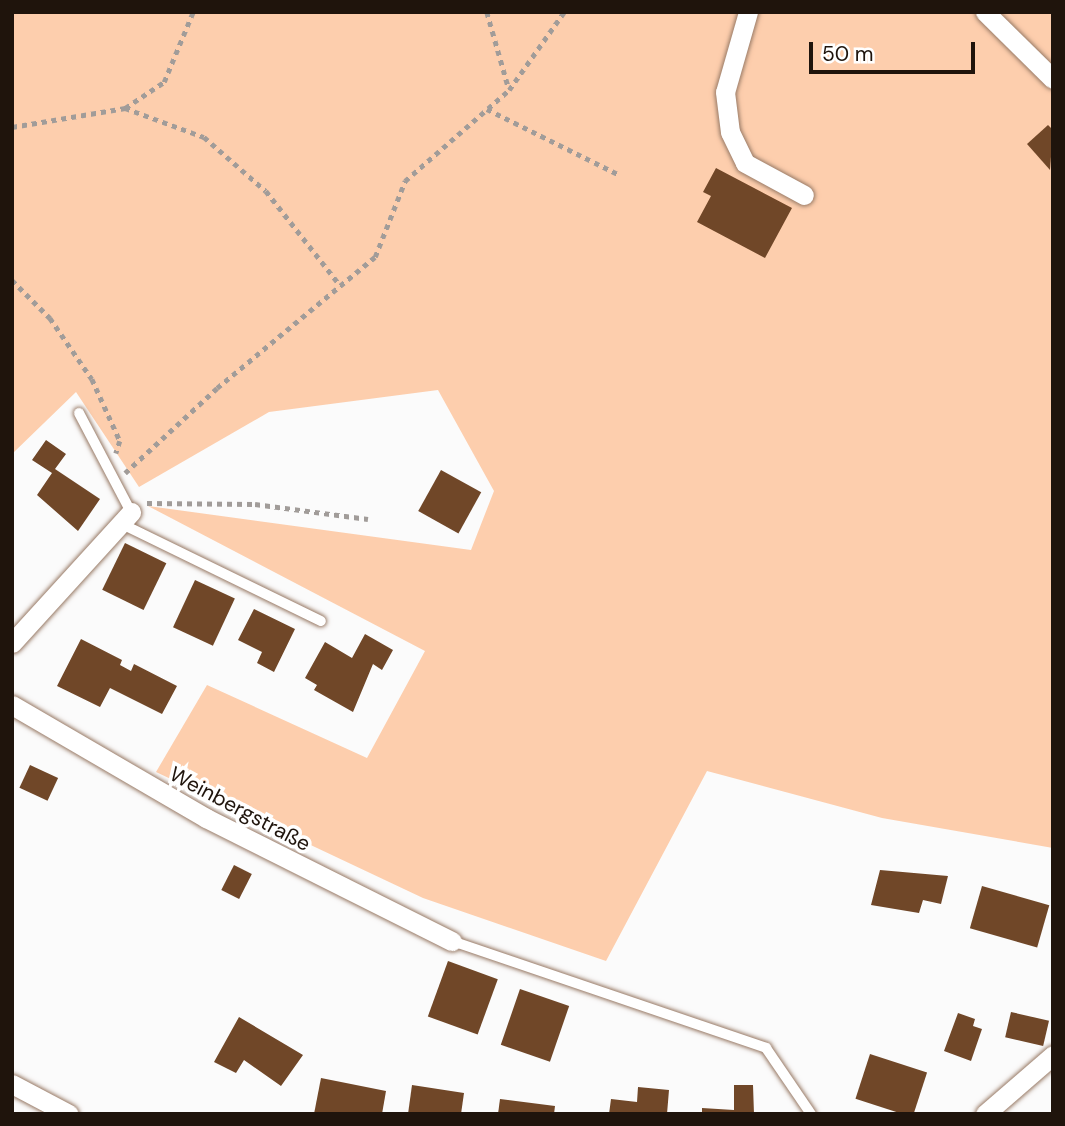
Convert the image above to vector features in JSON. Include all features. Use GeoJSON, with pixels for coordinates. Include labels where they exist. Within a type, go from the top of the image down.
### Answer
{"type":"FeatureCollection","features":[{"type":"Feature","properties":{"kind":"street"},"geometry":{"type":"LineString","coordinates":[[748,12],[725,92],[730,132],[745,163],[804,195]]}},
{"type":"Feature","properties":{"kind":"street"},"geometry":{"type":"LineString","coordinates":[[985,12],[1053,79]]}},
{"type":"Feature","properties":{"kind":"street"},"geometry":{"type":"LineString","coordinates":[[12,643],[127,518]]}},
{"type":"Feature","properties":{"kind":"street","name":"Weinbergstraße"},"geometry":{"type":"LineString","coordinates":[[12,705],[206,818],[452,941]]}},
{"type":"Feature","properties":{"kind":"street"},"geometry":{"type":"LineString","coordinates":[[985,1114],[1053,1055]]}},
{"type":"Feature","properties":{"kind":"street"},"geometry":{"type":"LineString","coordinates":[[12,1084],[69,1114]]}},
{"type":"Feature","properties":{"kind":"lane"},"geometry":{"type":"LineString","coordinates":[[79,413],[112,479],[127,518],[321,621]]}},
{"type":"Feature","properties":{"kind":"lane"},"geometry":{"type":"LineString","coordinates":[[452,941],[766,1048],[811,1114]]}},
{"type":"Feature","properties":{"kind":"path"},"geometry":{"type":"LineString","coordinates":[[12,127],[124,108],[164,82],[193,12]]}},
{"type":"Feature","properties":{"kind":"path"},"geometry":{"type":"LineString","coordinates":[[487,12],[509,90]]}},
{"type":"Feature","properties":{"kind":"path"},"geometry":{"type":"LineString","coordinates":[[112,479],[375,257],[405,181],[509,90],[564,12]]}},
{"type":"Feature","properties":{"kind":"path"},"geometry":{"type":"LineString","coordinates":[[124,108],[204,137],[267,191],[340,285]]}},
{"type":"Feature","properties":{"kind":"path"},"geometry":{"type":"LineString","coordinates":[[487,108],[618,174]]}},
{"type":"Feature","properties":{"kind":"path"},"geometry":{"type":"LineString","coordinates":[[12,280],[50,318],[92,379],[120,441],[112,479]]}},
{"type":"Feature","properties":{"kind":"path"},"geometry":{"type":"LineString","coordinates":[[127,518],[157,500],[184,500],[368,519]]}},
{"type":"Feature","properties":{"kind":"shaded area"},"geometry":{"type":"Polygon","coordinates":[[[12,12],[1053,12],[1053,848],[882,818],[707,771],[606,961],[423,898],[156,772],[207,685],[367,758],[425,651],[148,506],[471,550],[494,491],[438,390],[269,412],[139,487],[76,392],[12,454],[12,12]]]}},
{"type":"Feature","properties":{"kind":"building"},"geometry":{"type":"Polygon","coordinates":[[[1048,125],[1053,130],[1050,170],[1027,144],[1048,125]]]}},
{"type":"Feature","properties":{"kind":"building"},"geometry":{"type":"Polygon","coordinates":[[[716,168],[792,208],[765,258],[697,222],[711,196],[703,192],[716,168]]]}},
{"type":"Feature","properties":{"kind":"building"},"geometry":{"type":"Polygon","coordinates":[[[46,440],[66,454],[55,469],[100,499],[78,531],[37,495],[52,473],[32,460],[46,440]]]}},
{"type":"Feature","properties":{"kind":"building"},"geometry":{"type":"Polygon","coordinates":[[[441,470],[481,492],[458,533],[418,511],[441,470]]]}},
{"type":"Feature","properties":{"kind":"building"},"geometry":{"type":"Polygon","coordinates":[[[125,543],[166,563],[144,610],[102,590],[125,543]]]}},
{"type":"Feature","properties":{"kind":"building"},"geometry":{"type":"Polygon","coordinates":[[[195,580],[235,599],[213,646],[173,627],[195,580]]]}},
{"type":"Feature","properties":{"kind":"building"},"geometry":{"type":"Polygon","coordinates":[[[254,609],[295,629],[274,672],[257,663],[262,652],[238,640],[254,609]]]}},
{"type":"Feature","properties":{"kind":"building"},"geometry":{"type":"Polygon","coordinates":[[[365,634],[393,650],[382,670],[373,664],[353,712],[314,690],[317,685],[305,678],[325,642],[352,658],[365,634]]]}},
{"type":"Feature","properties":{"kind":"building"},"geometry":{"type":"Polygon","coordinates":[[[81,639],[122,660],[120,665],[131,671],[134,664],[177,686],[162,714],[110,688],[100,707],[57,686],[81,639]]]}},
{"type":"Feature","properties":{"kind":"building"},"geometry":{"type":"Polygon","coordinates":[[[30,765],[58,778],[48,801],[19,788],[30,765]]]}},
{"type":"Feature","properties":{"kind":"building"},"geometry":{"type":"Polygon","coordinates":[[[234,865],[252,874],[239,899],[221,890],[234,865]]]}},
{"type":"Feature","properties":{"kind":"building"},"geometry":{"type":"Polygon","coordinates":[[[880,870],[948,876],[941,904],[923,900],[919,913],[871,905],[880,870]]]}},
{"type":"Feature","properties":{"kind":"building"},"geometry":{"type":"Polygon","coordinates":[[[982,886],[1049,905],[1037,948],[970,928],[982,886]]]}},
{"type":"Feature","properties":{"kind":"building"},"geometry":{"type":"Polygon","coordinates":[[[448,961],[498,979],[478,1035],[428,1016],[448,961]]]}},
{"type":"Feature","properties":{"kind":"building"},"geometry":{"type":"Polygon","coordinates":[[[520,989],[569,1006],[550,1062],[501,1045],[520,989]]]}},
{"type":"Feature","properties":{"kind":"building"},"geometry":{"type":"Polygon","coordinates":[[[1011,1012],[1049,1021],[1043,1046],[1005,1037],[1011,1012]]]}},
{"type":"Feature","properties":{"kind":"building"},"geometry":{"type":"Polygon","coordinates":[[[958,1013],[975,1019],[973,1026],[982,1029],[971,1061],[944,1051],[958,1013]]]}},
{"type":"Feature","properties":{"kind":"building"},"geometry":{"type":"Polygon","coordinates":[[[239,1017],[303,1055],[281,1086],[244,1060],[236,1073],[214,1062],[239,1017]]]}},
{"type":"Feature","properties":{"kind":"building"},"geometry":{"type":"Polygon","coordinates":[[[870,1054],[927,1073],[914,1114],[903,1114],[855,1099],[870,1054]]]}},
{"type":"Feature","properties":{"kind":"building"},"geometry":{"type":"Polygon","coordinates":[[[321,1078],[386,1091],[382,1114],[314,1114],[321,1078]]]}},
{"type":"Feature","properties":{"kind":"building"},"geometry":{"type":"Polygon","coordinates":[[[412,1085],[464,1093],[461,1114],[408,1114],[412,1085]]]}},
{"type":"Feature","properties":{"kind":"building"},"geometry":{"type":"Polygon","coordinates":[[[734,1085],[753,1085],[754,1114],[702,1114],[702,1108],[734,1110],[734,1085]]]}},
{"type":"Feature","properties":{"kind":"building"},"geometry":{"type":"Polygon","coordinates":[[[638,1087],[669,1090],[667,1114],[609,1114],[611,1099],[637,1102],[638,1087]]]}},
{"type":"Feature","properties":{"kind":"building"},"geometry":{"type":"Polygon","coordinates":[[[500,1099],[555,1106],[554,1114],[498,1114],[500,1099]]]}}]}
